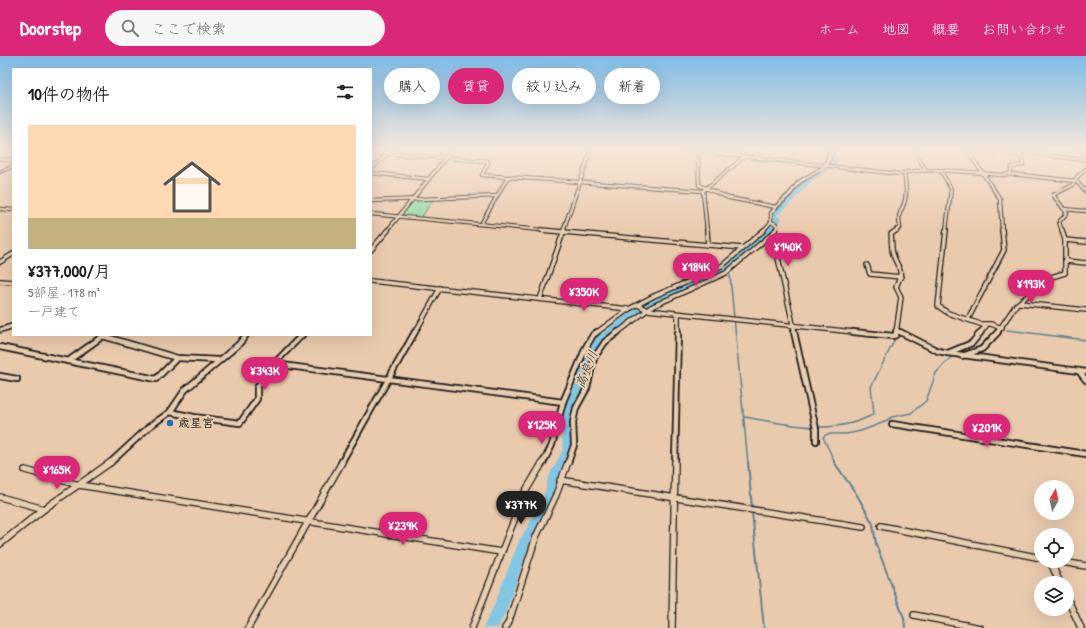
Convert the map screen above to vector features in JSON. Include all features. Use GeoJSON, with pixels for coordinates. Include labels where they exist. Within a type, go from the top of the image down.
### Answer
{"type":"FeatureCollection","features":[{"type":"Feature","properties":{"kind":"highway"},"geometry":{"type":"LineString","coordinates":[[0,330],[12,326]]}},
{"type":"Feature","properties":{"kind":"street"},"geometry":{"type":"LineString","coordinates":[[409,177],[428,178]]}},
{"type":"Feature","properties":{"kind":"street"},"geometry":{"type":"LineString","coordinates":[[481,224],[508,177],[704,190],[729,198],[776,207]]}},
{"type":"Feature","properties":{"kind":"street"},"geometry":{"type":"LineString","coordinates":[[540,299],[582,177]]}},
{"type":"Feature","properties":{"kind":"street"},"geometry":{"type":"LineString","coordinates":[[699,177],[699,185],[704,190],[708,245]]}},
{"type":"Feature","properties":{"kind":"street"},"geometry":{"type":"LineString","coordinates":[[704,190],[720,177]]}},
{"type":"Feature","properties":{"kind":"street"},"geometry":{"type":"LineString","coordinates":[[472,628],[500,552],[525,492],[538,472],[552,445],[563,402],[586,347],[593,335],[629,309],[654,296],[723,266],[742,248],[758,236],[771,222],[771,213],[792,192],[798,182],[807,177]]}},
{"type":"Feature","properties":{"kind":"street"},"geometry":{"type":"LineString","coordinates":[[638,305],[647,310],[678,314],[893,336],[896,335],[896,324],[899,318],[900,297],[896,287],[900,277],[900,270],[893,254],[891,234],[900,227],[898,215],[905,202],[907,191],[904,177]]}},
{"type":"Feature","properties":{"kind":"street"},"geometry":{"type":"LineString","coordinates":[[944,177],[951,189],[938,306],[947,313],[982,324],[991,324],[1002,328]]}},
{"type":"Feature","properties":{"kind":"street"},"geometry":{"type":"LineString","coordinates":[[968,319],[1004,250],[1000,199],[986,177]]}},
{"type":"Feature","properties":{"kind":"street"},"geometry":{"type":"LineString","coordinates":[[1035,177],[1076,181],[1086,192]]}},
{"type":"Feature","properties":{"kind":"street"},"geometry":{"type":"LineString","coordinates":[[962,356],[982,349],[1002,328],[1013,308],[1051,277],[1065,273],[1065,240],[1059,224],[1060,220],[1067,214],[1053,195],[1070,187],[1076,181],[1077,177]]}},
{"type":"Feature","properties":{"kind":"street"},"geometry":{"type":"LineString","coordinates":[[372,249],[428,178]]}},
{"type":"Feature","properties":{"kind":"street"},"geometry":{"type":"LineString","coordinates":[[372,201],[497,196]]}},
{"type":"Feature","properties":{"kind":"street"},"geometry":{"type":"LineString","coordinates":[[0,209],[12,210]]}},
{"type":"Feature","properties":{"kind":"street"},"geometry":{"type":"LineString","coordinates":[[1064,209],[1086,211]]}},
{"type":"Feature","properties":{"kind":"street"},"geometry":{"type":"LineString","coordinates":[[372,214],[742,248]]}},
{"type":"Feature","properties":{"kind":"street"},"geometry":{"type":"LineString","coordinates":[[505,628],[508,624],[536,538],[556,495],[560,480],[574,445],[573,422],[576,408],[586,388],[594,358],[605,342],[647,310],[668,298],[726,273],[748,253],[762,244],[774,232],[777,227],[776,224],[771,222]]}},
{"type":"Feature","properties":{"kind":"street"},"geometry":{"type":"LineString","coordinates":[[774,232],[776,249],[816,429],[816,441]]}},
{"type":"Feature","properties":{"kind":"street"},"geometry":{"type":"LineString","coordinates":[[1065,240],[1086,242]]}},
{"type":"Feature","properties":{"kind":"street"},"geometry":{"type":"LineString","coordinates":[[0,262],[12,255]]}},
{"type":"Feature","properties":{"kind":"street"},"geometry":{"type":"LineString","coordinates":[[1066,261],[1086,263]]}},
{"type":"Feature","properties":{"kind":"street"},"geometry":{"type":"LineString","coordinates":[[867,266],[870,274],[900,277]]}},
{"type":"Feature","properties":{"kind":"street"},"geometry":{"type":"LineString","coordinates":[[0,281],[12,282]]}},
{"type":"Feature","properties":{"kind":"street"},"geometry":{"type":"LineString","coordinates":[[372,281],[629,309]]}},
{"type":"Feature","properties":{"kind":"street"},"geometry":{"type":"LineString","coordinates":[[248,628],[440,288]]}},
{"type":"Feature","properties":{"kind":"street"},"geometry":{"type":"LineString","coordinates":[[1020,303],[1086,310]]}},
{"type":"Feature","properties":{"kind":"street"},"geometry":{"type":"LineString","coordinates":[[672,628],[678,314]]}},
{"type":"Feature","properties":{"kind":"street"},"geometry":{"type":"LineString","coordinates":[[948,353],[972,343],[986,326],[982,324]]}},
{"type":"Feature","properties":{"kind":"street"},"geometry":{"type":"LineString","coordinates":[[896,330],[938,351],[962,356],[1086,372]]}},
{"type":"Feature","properties":{"kind":"street"},"geometry":{"type":"LineString","coordinates":[[68,361],[103,336],[127,341],[156,353],[177,358],[219,360]]}},
{"type":"Feature","properties":{"kind":"street"},"geometry":{"type":"LineString","coordinates":[[0,544],[44,509],[101,470],[150,426],[170,412],[185,390],[239,344],[245,336]]}},
{"type":"Feature","properties":{"kind":"street"},"geometry":{"type":"LineString","coordinates":[[170,412],[194,417],[240,423],[257,399],[257,388],[266,372],[301,336]]}},
{"type":"Feature","properties":{"kind":"street"},"geometry":{"type":"LineString","coordinates":[[0,347],[156,379],[177,358]]}},
{"type":"Feature","properties":{"kind":"street"},"geometry":{"type":"LineString","coordinates":[[274,364],[563,402]]}},
{"type":"Feature","properties":{"kind":"street"},"geometry":{"type":"LineString","coordinates":[[1079,371],[1086,380]]}},
{"type":"Feature","properties":{"kind":"street"},"geometry":{"type":"LineString","coordinates":[[0,376],[17,379]]}},
{"type":"Feature","properties":{"kind":"street"},"geometry":{"type":"LineString","coordinates":[[892,424],[1086,454]]}},
{"type":"Feature","properties":{"kind":"street"},"geometry":{"type":"LineString","coordinates":[[25,470],[79,485],[500,552]]}},
{"type":"Feature","properties":{"kind":"street"},"geometry":{"type":"LineString","coordinates":[[560,480],[863,527]]}},
{"type":"Feature","properties":{"kind":"street"},"geometry":{"type":"LineString","coordinates":[[0,497],[44,509]]}},
{"type":"Feature","properties":{"kind":"street"},"geometry":{"type":"LineString","coordinates":[[881,526],[1034,557]]}},
{"type":"Feature","properties":{"kind":"street"},"geometry":{"type":"LineString","coordinates":[[1074,564],[1086,566]]}},
{"type":"Feature","properties":{"kind":"street"},"geometry":{"type":"LineString","coordinates":[[1074,613],[1081,628]]}},
{"type":"Feature","properties":{"kind":"street"},"geometry":{"type":"LineString","coordinates":[[914,615],[980,628]]}},
{"type":"Feature","properties":{"kind":"green space"},"geometry":{"type":"Polygon","coordinates":[[[412,200],[433,200],[421,218],[399,216],[412,200]]]}},
{"type":"Feature","properties":{"kind":"waterway","name":"高良川"},"geometry":{"type":"LineString","coordinates":[[490,628],[499,611],[525,541],[549,501],[554,478],[568,450],[566,418],[572,397],[581,383],[587,360],[594,346],[601,338],[649,303],[727,269],[743,252],[766,236],[778,220],[773,215],[785,206],[810,180],[815,177]]}},
{"type":"Feature","properties":{"kind":"waterway"},"geometry":{"type":"LineString","coordinates":[[727,269],[730,276],[748,463]]}},
{"type":"Feature","properties":{"kind":"waterway"},"geometry":{"type":"LineString","coordinates":[[959,353],[979,347],[997,329]]}},
{"type":"Feature","properties":{"kind":"waterway"},"geometry":{"type":"LineString","coordinates":[[1007,330],[1086,340]]}},
{"type":"Feature","properties":{"kind":"waterway"},"geometry":{"type":"LineString","coordinates":[[744,417],[810,427],[826,427],[858,421],[874,414],[871,387],[895,339],[901,335]]}},
{"type":"Feature","properties":{"kind":"waterway"},"geometry":{"type":"LineString","coordinates":[[835,463],[823,437],[827,434],[846,434],[861,431],[882,423],[892,417],[911,413],[926,401],[936,373],[952,356]]}},
{"type":"Feature","properties":{"kind":"waterway"},"geometry":{"type":"LineString","coordinates":[[748,462],[752,508]]}},
{"type":"Feature","properties":{"kind":"waterway"},"geometry":{"type":"LineString","coordinates":[[834,462],[857,495],[873,524],[876,544],[904,618],[905,628]]}},
{"type":"Feature","properties":{"kind":"waterway"},"geometry":{"type":"LineString","coordinates":[[752,512],[764,628]]}},
{"type":"Feature","properties":{"kind":"place","name":"歳星宮"},"geometry":{"type":"Point","coordinates":[170,423]}}]}
